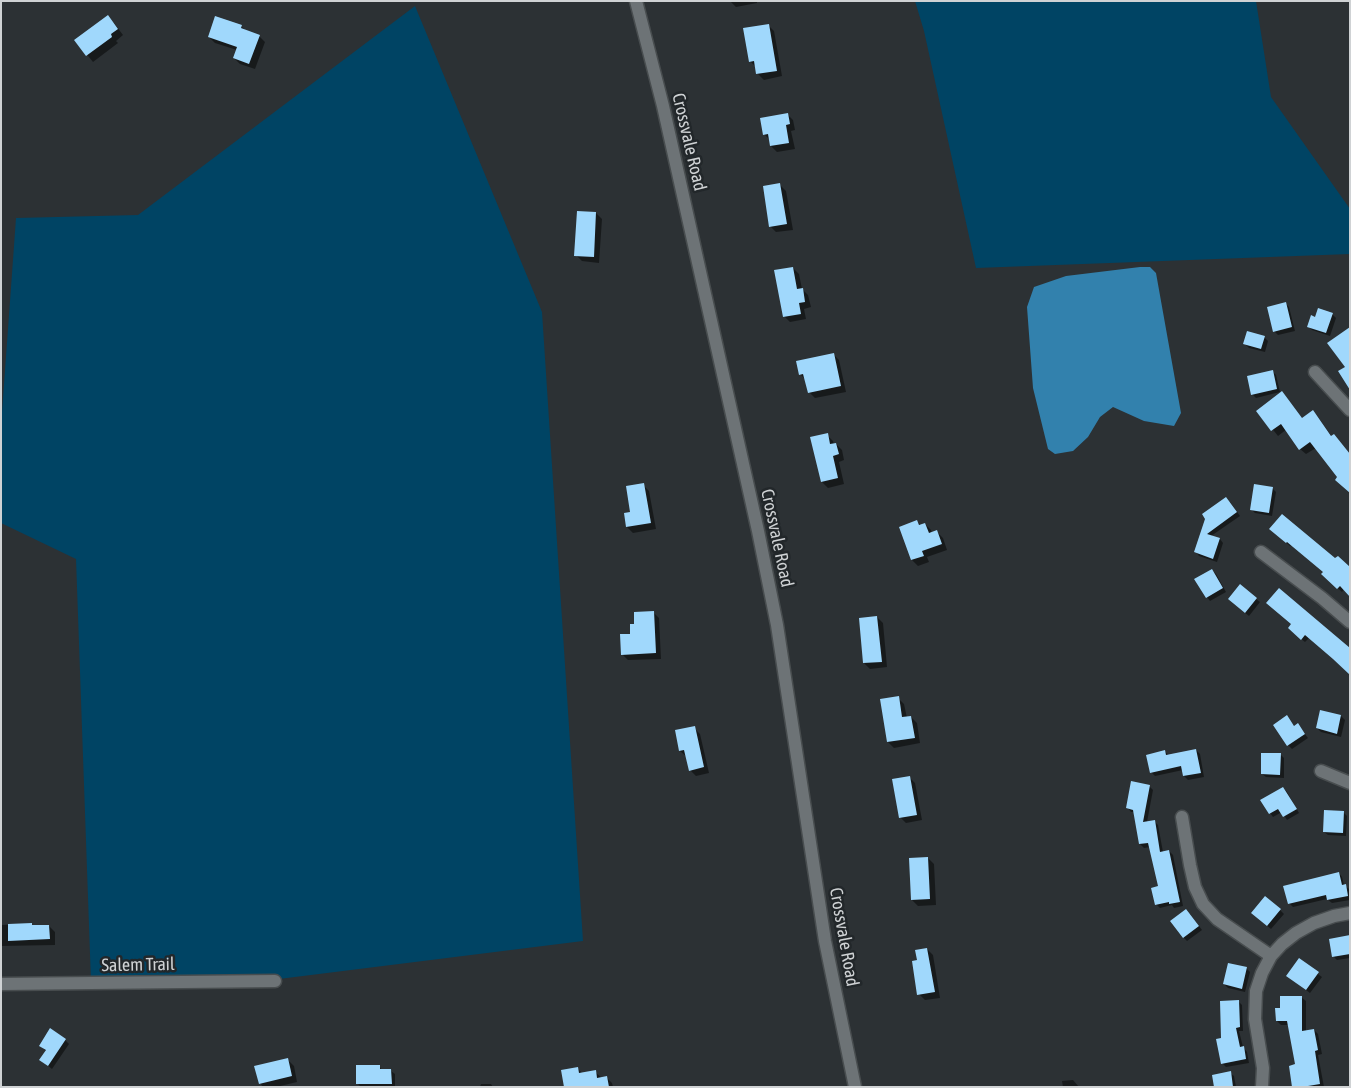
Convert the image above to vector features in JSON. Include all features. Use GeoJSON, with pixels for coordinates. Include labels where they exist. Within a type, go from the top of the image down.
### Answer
{"type":"FeatureCollection","features":[{"type":"Feature","properties":{"kind":"street","name":"Crossvale Road"},"geometry":{"type":"LineString","coordinates":[[636,1],[663,106],[758,531],[779,635],[825,941],[855,1087]]}},
{"type":"Feature","properties":{"kind":"street"},"geometry":{"type":"LineString","coordinates":[[1315,372],[1350,410]]}},
{"type":"Feature","properties":{"kind":"street"},"geometry":{"type":"LineString","coordinates":[[1261,552],[1322,598],[1350,622]]}},
{"type":"Feature","properties":{"kind":"street"},"geometry":{"type":"LineString","coordinates":[[1321,771],[1350,783]]}},
{"type":"Feature","properties":{"kind":"street"},"geometry":{"type":"LineString","coordinates":[[1182,817],[1195,887],[1203,904],[1217,920],[1272,956]]}},
{"type":"Feature","properties":{"kind":"street"},"geometry":{"type":"LineString","coordinates":[[1262,1087],[1264,1068],[1255,1019],[1256,991],[1262,973],[1272,956],[1296,932],[1327,918],[1350,913]]}},
{"type":"Feature","properties":{"kind":"street","name":"Salem Trail"},"geometry":{"type":"LineString","coordinates":[[1,984],[275,981]]}},
{"type":"Feature","properties":{"kind":"shaded area"},"geometry":{"type":"Polygon","coordinates":[[[915,1],[1256,1],[1271,97],[1350,209],[1350,254],[976,268],[924,31],[915,1]]]}},
{"type":"Feature","properties":{"kind":"shaded area"},"geometry":{"type":"Polygon","coordinates":[[[415,6],[542,312],[583,941],[279,979],[91,982],[76,559],[1,523],[1,426],[16,218],[138,215],[415,6]]]}},
{"type":"Feature","properties":{"kind":"shaded area"},"geometry":{"type":"Polygon","coordinates":[[[1150,267],[1156,273],[1181,413],[1174,426],[1144,421],[1113,407],[1100,417],[1088,437],[1073,451],[1055,454],[1048,449],[1033,388],[1027,307],[1034,287],[1066,276],[1150,267]]]}},
{"type":"Feature","properties":{"kind":"building"},"geometry":{"type":"Polygon","coordinates":[[[108,15],[118,29],[111,34],[112,37],[86,56],[74,40],[108,15]]]}},
{"type":"Feature","properties":{"kind":"building"},"geometry":{"type":"Polygon","coordinates":[[[215,16],[242,25],[241,28],[260,35],[249,64],[233,58],[237,47],[208,37],[215,16]]]}},
{"type":"Feature","properties":{"kind":"building"},"geometry":{"type":"Polygon","coordinates":[[[769,24],[777,71],[756,74],[754,61],[749,62],[743,28],[769,24]]]}},
{"type":"Feature","properties":{"kind":"building"},"geometry":{"type":"Polygon","coordinates":[[[788,113],[790,124],[786,125],[789,143],[770,146],[768,134],[763,135],[760,118],[788,113]]]}},
{"type":"Feature","properties":{"kind":"building"},"geometry":{"type":"Polygon","coordinates":[[[780,183],[787,224],[769,227],[763,186],[780,183]]]}},
{"type":"Feature","properties":{"kind":"building"},"geometry":{"type":"Polygon","coordinates":[[[577,211],[596,212],[594,257],[574,256],[577,211]]]}},
{"type":"Feature","properties":{"kind":"building"},"geometry":{"type":"Polygon","coordinates":[[[793,267],[797,289],[803,288],[805,302],[799,303],[801,314],[783,317],[774,270],[793,267]]]}},
{"type":"Feature","properties":{"kind":"building"},"geometry":{"type":"Polygon","coordinates":[[[1286,302],[1292,327],[1273,332],[1267,307],[1286,302]]]}},
{"type":"Feature","properties":{"kind":"building"},"geometry":{"type":"Polygon","coordinates":[[[1318,308],[1333,313],[1326,333],[1307,327],[1311,315],[1315,317],[1318,308]]]}},
{"type":"Feature","properties":{"kind":"building"},"geometry":{"type":"Polygon","coordinates":[[[1350,327],[1350,390],[1338,371],[1345,367],[1327,343],[1350,327]]]}},
{"type":"Feature","properties":{"kind":"building"},"geometry":{"type":"Polygon","coordinates":[[[1247,331],[1265,336],[1261,349],[1243,344],[1247,331]]]}},
{"type":"Feature","properties":{"kind":"building"},"geometry":{"type":"Polygon","coordinates":[[[834,353],[841,386],[808,393],[803,374],[799,375],[796,361],[834,353]]]}},
{"type":"Feature","properties":{"kind":"building"},"geometry":{"type":"Polygon","coordinates":[[[1273,370],[1277,389],[1251,395],[1247,376],[1273,370]]]}},
{"type":"Feature","properties":{"kind":"building"},"geometry":{"type":"Polygon","coordinates":[[[1282,391],[1302,418],[1313,410],[1331,436],[1334,434],[1350,454],[1350,493],[1335,480],[1337,477],[1310,442],[1299,450],[1281,424],[1271,431],[1256,411],[1282,391]]]}},
{"type":"Feature","properties":{"kind":"building"},"geometry":{"type":"Polygon","coordinates":[[[828,433],[830,444],[836,443],[839,454],[833,456],[838,478],[821,482],[810,437],[828,433]]]}},
{"type":"Feature","properties":{"kind":"building"},"geometry":{"type":"Polygon","coordinates":[[[644,483],[651,523],[626,527],[624,513],[630,512],[626,486],[644,483]]]}},
{"type":"Feature","properties":{"kind":"building"},"geometry":{"type":"Polygon","coordinates":[[[1254,484],[1273,487],[1269,513],[1250,510],[1254,484]]]}},
{"type":"Feature","properties":{"kind":"building"},"geometry":{"type":"Polygon","coordinates":[[[1226,497],[1237,512],[1207,534],[1220,538],[1213,559],[1194,552],[1205,519],[1202,514],[1226,497]]]}},
{"type":"Feature","properties":{"kind":"building"},"geometry":{"type":"Polygon","coordinates":[[[1282,514],[1335,558],[1338,556],[1350,567],[1350,597],[1340,586],[1337,589],[1321,574],[1323,572],[1269,529],[1282,514]]]}},
{"type":"Feature","properties":{"kind":"building"},"geometry":{"type":"Polygon","coordinates":[[[917,520],[919,525],[925,523],[929,533],[937,530],[942,544],[922,551],[924,556],[911,560],[899,527],[917,520]]]}},
{"type":"Feature","properties":{"kind":"building"},"geometry":{"type":"Polygon","coordinates":[[[1212,569],[1223,588],[1206,598],[1194,579],[1212,569]]]}},
{"type":"Feature","properties":{"kind":"building"},"geometry":{"type":"Polygon","coordinates":[[[1240,584],[1257,598],[1245,613],[1228,599],[1240,584]]]}},
{"type":"Feature","properties":{"kind":"building"},"geometry":{"type":"Polygon","coordinates":[[[1279,588],[1350,648],[1350,675],[1305,635],[1301,640],[1288,628],[1291,624],[1266,603],[1279,588]]]}},
{"type":"Feature","properties":{"kind":"building"},"geometry":{"type":"Polygon","coordinates":[[[654,611],[656,653],[621,655],[620,634],[630,634],[630,624],[634,624],[634,612],[654,611]]]}},
{"type":"Feature","properties":{"kind":"building"},"geometry":{"type":"Polygon","coordinates":[[[877,616],[882,662],[863,663],[859,618],[877,616]]]}},
{"type":"Feature","properties":{"kind":"building"},"geometry":{"type":"Polygon","coordinates":[[[899,696],[902,717],[911,716],[915,738],[887,742],[880,699],[899,696]]]}},
{"type":"Feature","properties":{"kind":"building"},"geometry":{"type":"Polygon","coordinates":[[[1320,710],[1341,715],[1337,734],[1316,728],[1320,710]]]}},
{"type":"Feature","properties":{"kind":"building"},"geometry":{"type":"Polygon","coordinates":[[[1287,715],[1294,726],[1298,723],[1305,734],[1287,746],[1273,725],[1287,715]]]}},
{"type":"Feature","properties":{"kind":"building"},"geometry":{"type":"Polygon","coordinates":[[[695,726],[704,767],[689,771],[684,750],[679,751],[675,730],[695,726]]]}},
{"type":"Feature","properties":{"kind":"building"},"geometry":{"type":"Polygon","coordinates":[[[1196,749],[1201,773],[1183,776],[1181,766],[1150,773],[1146,755],[1165,750],[1166,755],[1196,749]]]}},
{"type":"Feature","properties":{"kind":"building"},"geometry":{"type":"Polygon","coordinates":[[[1261,753],[1281,753],[1280,775],[1261,774],[1261,753]]]}},
{"type":"Feature","properties":{"kind":"building"},"geometry":{"type":"Polygon","coordinates":[[[910,776],[917,815],[899,818],[892,779],[910,776]]]}},
{"type":"Feature","properties":{"kind":"building"},"geometry":{"type":"Polygon","coordinates":[[[1131,781],[1150,785],[1143,822],[1155,820],[1160,852],[1169,850],[1180,902],[1155,905],[1151,888],[1158,886],[1148,843],[1139,844],[1133,810],[1126,808],[1131,781]]]}},
{"type":"Feature","properties":{"kind":"building"},"geometry":{"type":"Polygon","coordinates":[[[1283,787],[1297,809],[1283,817],[1278,809],[1269,814],[1260,800],[1283,787]]]}},
{"type":"Feature","properties":{"kind":"building"},"geometry":{"type":"Polygon","coordinates":[[[1324,810],[1344,811],[1343,833],[1323,832],[1324,810]]]}},
{"type":"Feature","properties":{"kind":"building"},"geometry":{"type":"Polygon","coordinates":[[[928,857],[930,899],[911,900],[909,858],[928,857]]]}},
{"type":"Feature","properties":{"kind":"building"},"geometry":{"type":"Polygon","coordinates":[[[1339,872],[1342,885],[1346,884],[1348,896],[1327,900],[1326,895],[1288,904],[1283,886],[1339,872]]]}},
{"type":"Feature","properties":{"kind":"building"},"geometry":{"type":"Polygon","coordinates":[[[1265,896],[1281,909],[1267,926],[1251,913],[1265,896]]]}},
{"type":"Feature","properties":{"kind":"building"},"geometry":{"type":"Polygon","coordinates":[[[1186,909],[1199,926],[1183,938],[1170,921],[1186,909]]]}},
{"type":"Feature","properties":{"kind":"building"},"geometry":{"type":"Polygon","coordinates":[[[32,923],[32,925],[49,925],[50,939],[8,941],[8,924],[32,923]]]}},
{"type":"Feature","properties":{"kind":"building"},"geometry":{"type":"Polygon","coordinates":[[[1350,935],[1350,954],[1332,957],[1329,939],[1350,935]]]}},
{"type":"Feature","properties":{"kind":"building"},"geometry":{"type":"Polygon","coordinates":[[[927,948],[935,992],[917,995],[912,961],[917,960],[915,950],[927,948]]]}},
{"type":"Feature","properties":{"kind":"building"},"geometry":{"type":"Polygon","coordinates":[[[1299,958],[1319,972],[1306,990],[1286,976],[1299,958]]]}},
{"type":"Feature","properties":{"kind":"building"},"geometry":{"type":"Polygon","coordinates":[[[1228,963],[1247,967],[1242,989],[1223,984],[1228,963]]]}},
{"type":"Feature","properties":{"kind":"building"},"geometry":{"type":"Polygon","coordinates":[[[1280,996],[1302,996],[1302,1031],[1314,1029],[1318,1050],[1315,1051],[1320,1084],[1292,1087],[1289,1066],[1295,1064],[1287,1021],[1276,1021],[1275,1008],[1280,1008],[1280,996]]]}},
{"type":"Feature","properties":{"kind":"building"},"geometry":{"type":"Polygon","coordinates":[[[1239,1000],[1240,1027],[1236,1028],[1240,1047],[1244,1046],[1246,1059],[1221,1064],[1216,1039],[1221,1038],[1220,1001],[1239,1000]]]}},
{"type":"Feature","properties":{"kind":"building"},"geometry":{"type":"Polygon","coordinates":[[[50,1028],[66,1039],[48,1066],[39,1060],[46,1050],[39,1046],[50,1028]]]}},
{"type":"Feature","properties":{"kind":"building"},"geometry":{"type":"Polygon","coordinates":[[[288,1058],[292,1076],[259,1084],[254,1066],[288,1058]]]}},
{"type":"Feature","properties":{"kind":"building"},"geometry":{"type":"Polygon","coordinates":[[[356,1065],[380,1065],[380,1069],[391,1069],[392,1084],[356,1084],[356,1065]]]}},
{"type":"Feature","properties":{"kind":"building"},"geometry":{"type":"Polygon","coordinates":[[[578,1067],[579,1073],[596,1070],[597,1078],[607,1076],[609,1087],[564,1087],[561,1070],[578,1067]]]}},
{"type":"Feature","properties":{"kind":"building"},"geometry":{"type":"Polygon","coordinates":[[[1231,1071],[1233,1087],[1214,1087],[1212,1075],[1231,1071]]]}}]}
